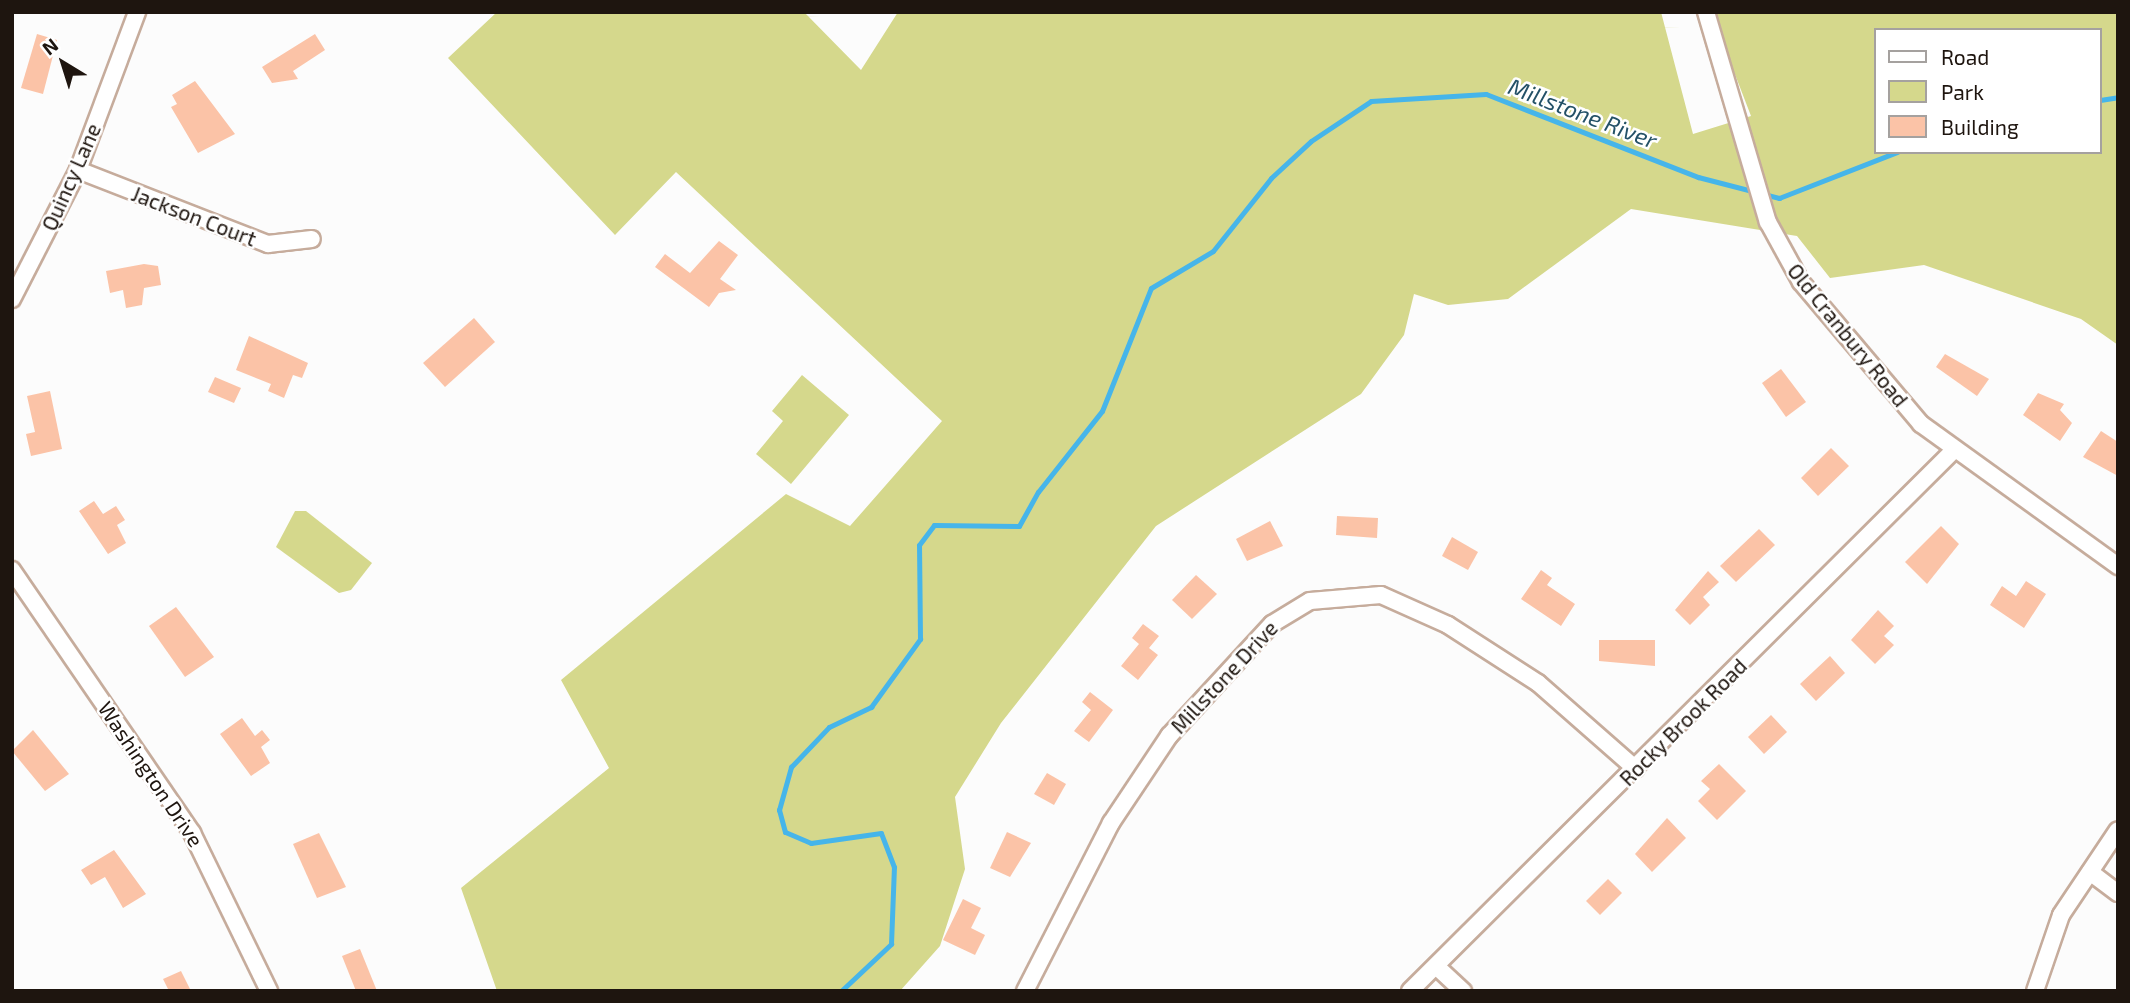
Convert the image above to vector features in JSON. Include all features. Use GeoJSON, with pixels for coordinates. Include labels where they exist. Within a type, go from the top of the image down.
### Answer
{"type":"FeatureCollection","features":[{"type":"Feature","properties":{"kind":"street","name":"Quincy Lane"},"geometry":{"type":"LineString","coordinates":[[12,299],[78,170],[137,12]]}},
{"type":"Feature","properties":{"kind":"street","name":"Old Cranbury Road"},"geometry":{"type":"LineString","coordinates":[[1706,12],[1751,171],[1768,222],[1786,259],[1861,359],[1953,452],[2118,566]]}},
{"type":"Feature","properties":{"kind":"street","name":"Jackson Court"},"geometry":{"type":"LineString","coordinates":[[78,170],[268,244],[312,239]]}},
{"type":"Feature","properties":{"kind":"street","name":"Rocky Brook Road"},"geometry":{"type":"LineString","coordinates":[[1410,991],[1953,452]]}},
{"type":"Feature","properties":{"kind":"street","name":"Washington Drive"},"geometry":{"type":"LineString","coordinates":[[12,570],[192,833],[269,991]]}},
{"type":"Feature","properties":{"kind":"street","name":"Millstone Drive"},"geometry":{"type":"LineString","coordinates":[[1025,991],[1111,823],[1161,746],[1272,624],[1310,601],[1381,595],[1448,625],[1538,683],[1636,769]]}},
{"type":"Feature","properties":{"kind":"street"},"geometry":{"type":"LineString","coordinates":[[2035,991],[2048,940],[2118,831]]}},
{"type":"Feature","properties":{"kind":"street"},"geometry":{"type":"LineString","coordinates":[[2090,873],[2118,892]]}},
{"type":"Feature","properties":{"kind":"street"},"geometry":{"type":"LineString","coordinates":[[1436,966],[1463,991]]}},
{"type":"Feature","properties":{"kind":"green space"},"geometry":{"type":"Polygon","coordinates":[[[497,12],[804,12],[861,70],[898,12],[1661,12],[1693,134],[1751,116],[1711,12],[2118,12],[2118,345],[2081,319],[1924,265],[1830,278],[1797,236],[1631,209],[1508,299],[1448,305],[1414,294],[1404,335],[1361,394],[1156,526],[1001,723],[955,797],[965,869],[940,946],[900,991],[497,991],[461,888],[609,768],[561,680],[786,494],[850,526],[942,421],[676,172],[615,235],[448,58],[497,12]]]}},
{"type":"Feature","properties":{"kind":"green space"},"geometry":{"type":"Polygon","coordinates":[[[802,375],[849,415],[791,484],[756,454],[783,421],[772,411],[802,375]]]}},
{"type":"Feature","properties":{"kind":"green space"},"geometry":{"type":"Polygon","coordinates":[[[295,511],[306,511],[372,563],[351,590],[339,593],[276,547],[295,511]]]}},
{"type":"Feature","properties":{"kind":"building"},"geometry":{"type":"Polygon","coordinates":[[[37,34],[57,40],[43,94],[21,88],[37,34]]]}},
{"type":"Feature","properties":{"kind":"building"},"geometry":{"type":"Polygon","coordinates":[[[315,34],[325,50],[293,71],[298,79],[272,83],[262,67],[315,34]]]}},
{"type":"Feature","properties":{"kind":"building"},"geometry":{"type":"Polygon","coordinates":[[[195,81],[235,134],[198,153],[171,107],[177,104],[172,95],[195,81]]]}},
{"type":"Feature","properties":{"kind":"building"},"geometry":{"type":"Polygon","coordinates":[[[719,241],[738,255],[720,279],[736,290],[719,293],[709,307],[655,267],[665,254],[690,273],[719,241]]]}},
{"type":"Feature","properties":{"kind":"building"},"geometry":{"type":"Polygon","coordinates":[[[144,264],[158,266],[161,285],[144,288],[142,305],[126,308],[123,290],[110,293],[106,271],[144,264]]]}},
{"type":"Feature","properties":{"kind":"building"},"geometry":{"type":"Polygon","coordinates":[[[474,318],[495,342],[445,387],[423,363],[474,318]]]}},
{"type":"Feature","properties":{"kind":"building"},"geometry":{"type":"Polygon","coordinates":[[[249,336],[308,363],[302,378],[293,375],[284,398],[268,391],[271,384],[236,370],[249,336]]]}},
{"type":"Feature","properties":{"kind":"building"},"geometry":{"type":"Polygon","coordinates":[[[1945,354],[1989,379],[1977,396],[1936,367],[1945,354]]]}},
{"type":"Feature","properties":{"kind":"building"},"geometry":{"type":"Polygon","coordinates":[[[1781,369],[1806,402],[1786,417],[1762,383],[1781,369]]]}},
{"type":"Feature","properties":{"kind":"building"},"geometry":{"type":"Polygon","coordinates":[[[215,377],[241,388],[234,403],[208,392],[215,377]]]}},
{"type":"Feature","properties":{"kind":"building"},"geometry":{"type":"Polygon","coordinates":[[[50,391],[62,449],[31,456],[26,434],[35,432],[27,396],[50,391]]]}},
{"type":"Feature","properties":{"kind":"building"},"geometry":{"type":"Polygon","coordinates":[[[2038,393],[2064,404],[2060,410],[2072,423],[2060,441],[2023,415],[2038,393]]]}},
{"type":"Feature","properties":{"kind":"building"},"geometry":{"type":"Polygon","coordinates":[[[2101,431],[2118,442],[2118,476],[2083,457],[2101,431]]]}},
{"type":"Feature","properties":{"kind":"building"},"geometry":{"type":"Polygon","coordinates":[[[1831,448],[1849,466],[1818,496],[1801,478],[1831,448]]]}},
{"type":"Feature","properties":{"kind":"building"},"geometry":{"type":"Polygon","coordinates":[[[94,501],[103,514],[116,506],[125,520],[117,525],[126,543],[108,554],[79,511],[94,501]]]}},
{"type":"Feature","properties":{"kind":"building"},"geometry":{"type":"Polygon","coordinates":[[[1337,516],[1378,518],[1377,538],[1336,535],[1337,516]]]}},
{"type":"Feature","properties":{"kind":"building"},"geometry":{"type":"Polygon","coordinates":[[[1270,521],[1283,546],[1247,561],[1236,539],[1270,521]]]}},
{"type":"Feature","properties":{"kind":"building"},"geometry":{"type":"Polygon","coordinates":[[[1941,526],[1959,544],[1927,584],[1905,562],[1941,526]]]}},
{"type":"Feature","properties":{"kind":"building"},"geometry":{"type":"Polygon","coordinates":[[[1759,529],[1775,545],[1736,582],[1720,566],[1759,529]]]}},
{"type":"Feature","properties":{"kind":"building"},"geometry":{"type":"Polygon","coordinates":[[[1452,537],[1478,552],[1468,570],[1442,556],[1452,537]]]}},
{"type":"Feature","properties":{"kind":"building"},"geometry":{"type":"Polygon","coordinates":[[[1541,570],[1552,578],[1547,585],[1575,604],[1561,626],[1521,599],[1541,570]]]}},
{"type":"Feature","properties":{"kind":"building"},"geometry":{"type":"Polygon","coordinates":[[[1708,571],[1719,582],[1703,597],[1710,605],[1690,625],[1675,610],[1708,571]]]}},
{"type":"Feature","properties":{"kind":"building"},"geometry":{"type":"Polygon","coordinates":[[[1196,575],[1217,594],[1192,619],[1172,600],[1196,575]]]}},
{"type":"Feature","properties":{"kind":"building"},"geometry":{"type":"Polygon","coordinates":[[[2026,581],[2046,594],[2024,628],[1990,605],[2002,586],[2016,596],[2026,581]]]}},
{"type":"Feature","properties":{"kind":"building"},"geometry":{"type":"Polygon","coordinates":[[[176,607],[214,657],[185,677],[149,626],[176,607]]]}},
{"type":"Feature","properties":{"kind":"building"},"geometry":{"type":"Polygon","coordinates":[[[1878,610],[1894,626],[1884,636],[1894,645],[1875,664],[1851,640],[1878,610]]]}},
{"type":"Feature","properties":{"kind":"building"},"geometry":{"type":"Polygon","coordinates":[[[1143,624],[1159,636],[1149,648],[1158,655],[1138,680],[1121,666],[1139,644],[1132,638],[1143,624]]]}},
{"type":"Feature","properties":{"kind":"building"},"geometry":{"type":"Polygon","coordinates":[[[1599,640],[1655,640],[1655,666],[1599,661],[1599,640]]]}},
{"type":"Feature","properties":{"kind":"building"},"geometry":{"type":"Polygon","coordinates":[[[1830,656],[1845,673],[1816,701],[1800,684],[1830,656]]]}},
{"type":"Feature","properties":{"kind":"building"},"geometry":{"type":"Polygon","coordinates":[[[1090,692],[1113,710],[1089,742],[1074,731],[1091,710],[1082,702],[1090,692]]]}},
{"type":"Feature","properties":{"kind":"building"},"geometry":{"type":"Polygon","coordinates":[[[1771,715],[1787,732],[1764,754],[1748,737],[1771,715]]]}},
{"type":"Feature","properties":{"kind":"building"},"geometry":{"type":"Polygon","coordinates":[[[242,718],[255,736],[262,730],[270,740],[261,747],[270,763],[251,776],[220,734],[242,718]]]}},
{"type":"Feature","properties":{"kind":"building"},"geometry":{"type":"Polygon","coordinates":[[[33,730],[69,774],[45,791],[12,751],[33,730]]]}},
{"type":"Feature","properties":{"kind":"building"},"geometry":{"type":"Polygon","coordinates":[[[1719,764],[1746,791],[1717,820],[1698,801],[1710,789],[1701,781],[1719,764]]]}},
{"type":"Feature","properties":{"kind":"building"},"geometry":{"type":"Polygon","coordinates":[[[1047,773],[1066,784],[1054,805],[1034,794],[1047,773]]]}},
{"type":"Feature","properties":{"kind":"building"},"geometry":{"type":"Polygon","coordinates":[[[1667,818],[1686,838],[1652,872],[1635,854],[1667,818]]]}},
{"type":"Feature","properties":{"kind":"building"},"geometry":{"type":"Polygon","coordinates":[[[1007,832],[1031,843],[1010,877],[990,868],[1007,832]]]}},
{"type":"Feature","properties":{"kind":"building"},"geometry":{"type":"Polygon","coordinates":[[[319,833],[346,887],[317,898],[293,844],[319,833]]]}},
{"type":"Feature","properties":{"kind":"building"},"geometry":{"type":"Polygon","coordinates":[[[114,850],[146,894],[123,908],[105,877],[91,885],[81,870],[114,850]]]}},
{"type":"Feature","properties":{"kind":"building"},"geometry":{"type":"Polygon","coordinates":[[[1608,879],[1622,893],[1600,915],[1586,901],[1608,879]]]}},
{"type":"Feature","properties":{"kind":"building"},"geometry":{"type":"Polygon","coordinates":[[[963,899],[981,908],[971,928],[985,935],[975,955],[943,940],[963,899]]]}},
{"type":"Feature","properties":{"kind":"building"},"geometry":{"type":"Polygon","coordinates":[[[360,949],[377,991],[356,991],[342,956],[360,949]]]}},
{"type":"Feature","properties":{"kind":"building"},"geometry":{"type":"Polygon","coordinates":[[[181,971],[191,991],[169,991],[163,979],[181,971]]]}},
{"type":"Feature","properties":{"kind":"waterway","name":"Millstone River"},"geometry":{"type":"LineString","coordinates":[[841,991],[891,944],[894,867],[881,833],[811,843],[785,832],[779,810],[791,767],[829,727],[871,707],[920,639],[919,545],[934,525],[1019,526],[1038,492],[1102,411],[1151,288],[1213,251],[1271,178],[1311,141],[1371,101],[1486,94],[1698,177],[1779,198],[1892,154]]}},
{"type":"Feature","properties":{"kind":"waterway","name":"Millstone River"},"geometry":{"type":"LineString","coordinates":[[2102,100],[2118,97]]}}]}
